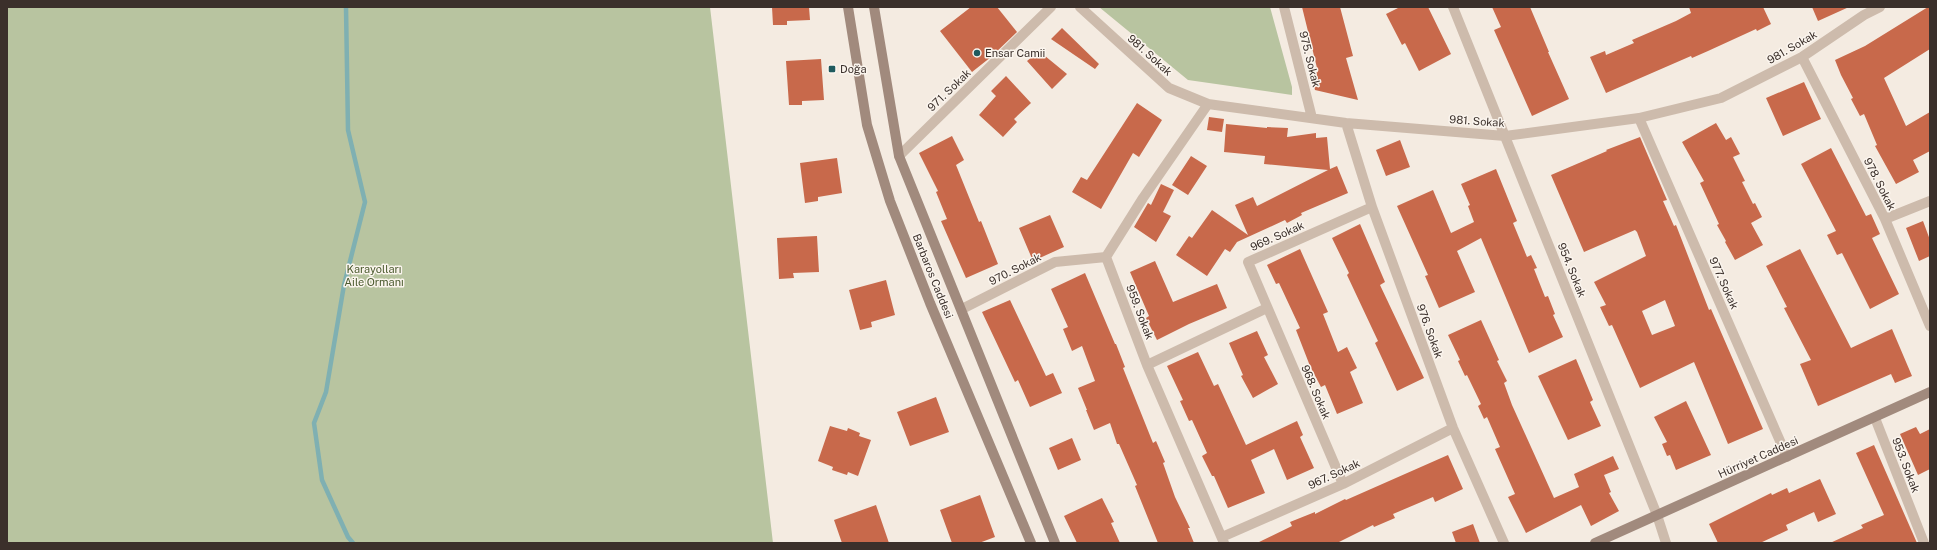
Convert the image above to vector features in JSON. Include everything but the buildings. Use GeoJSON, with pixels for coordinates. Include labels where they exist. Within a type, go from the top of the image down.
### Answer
{"type":"FeatureCollection","features":[{"type":"Feature","properties":{"kind":"main road","name":"Barbaros Caddesi"},"geometry":{"type":"LineString","coordinates":[[848,7],[866,125],[890,201],[933,309],[1031,543]]}},
{"type":"Feature","properties":{"kind":"main road","name":"Barbaros Caddesi"},"geometry":{"type":"LineString","coordinates":[[874,7],[899,156],[962,309],[1055,543]]}},
{"type":"Feature","properties":{"kind":"main road","name":"Hürriyet Caddesi"},"geometry":{"type":"LineString","coordinates":[[1595,543],[1930,392]]}},
{"type":"Feature","properties":{"kind":"street","name":"971. Sokak"},"geometry":{"type":"LineString","coordinates":[[899,156],[1051,7]]}},
{"type":"Feature","properties":{"kind":"street","name":"981. Sokak"},"geometry":{"type":"LineString","coordinates":[[1080,7],[1169,88],[1208,104],[1346,123],[1505,136],[1639,118],[1721,98],[1802,57],[1862,11],[1880,7]]}},
{"type":"Feature","properties":{"kind":"street","name":"975. Sokak"},"geometry":{"type":"LineString","coordinates":[[1284,7],[1312,118]]}},
{"type":"Feature","properties":{"kind":"street","name":"954. Sokak"},"geometry":{"type":"LineString","coordinates":[[1453,7],[1657,515],[1666,543]]}},
{"type":"Feature","properties":{"kind":"street","name":"978. Sokak"},"geometry":{"type":"LineString","coordinates":[[1802,57],[1884,219],[1930,326]]}},
{"type":"Feature","properties":{"kind":"street"},"geometry":{"type":"LineString","coordinates":[[1106,257],[1143,198],[1208,104]]}},
{"type":"Feature","properties":{"kind":"street","name":"977. Sokak"},"geometry":{"type":"LineString","coordinates":[[1639,118],[1787,457]]}},
{"type":"Feature","properties":{"kind":"street","name":"976. Sokak"},"geometry":{"type":"LineString","coordinates":[[1346,123],[1372,207],[1453,428],[1504,543]]}},
{"type":"Feature","properties":{"kind":"street"},"geometry":{"type":"LineString","coordinates":[[1884,219],[1930,201]]}},
{"type":"Feature","properties":{"kind":"street","name":"969. Sokak"},"geometry":{"type":"LineString","coordinates":[[1267,308],[1248,262],[1372,207]]}},
{"type":"Feature","properties":{"kind":"street","name":"970. Sokak"},"geometry":{"type":"LineString","coordinates":[[962,309],[1055,262],[1106,257]]}},
{"type":"Feature","properties":{"kind":"street","name":"959. Sokak"},"geometry":{"type":"LineString","coordinates":[[1106,257],[1147,365],[1223,540]]}},
{"type":"Feature","properties":{"kind":"street"},"geometry":{"type":"LineString","coordinates":[[1147,365],[1267,308]]}},
{"type":"Feature","properties":{"kind":"street","name":"968. Sokak"},"geometry":{"type":"LineString","coordinates":[[1267,308],[1343,484]]}},
{"type":"Feature","properties":{"kind":"street","name":"953. Sokak"},"geometry":{"type":"LineString","coordinates":[[1875,418],[1924,543]]}},
{"type":"Feature","properties":{"kind":"street","name":"967. Sokak"},"geometry":{"type":"LineString","coordinates":[[1223,540],[1343,484],[1453,428]]}},
{"type":"Feature","properties":{"kind":"green space","name":"Karayolları Aile Ormanı"},"geometry":{"type":"Polygon","coordinates":[[[7,7],[710,7],[773,543],[7,543],[7,7]]]}},
{"type":"Feature","properties":{"kind":"green space"},"geometry":{"type":"Polygon","coordinates":[[[1099,7],[1270,7],[1292,87],[1292,95],[1188,80],[1099,7]]]}},
{"type":"Feature","properties":{"kind":"waterway"},"geometry":{"type":"LineString","coordinates":[[346,7],[348,130],[365,202],[344,285],[326,392],[314,423],[322,480],[348,537],[353,543]]}},
{"type":"Feature","properties":{"kind":"place","name":"Ensar Camii"},"geometry":{"type":"Point","coordinates":[977,53]}},
{"type":"Feature","properties":{"kind":"place","name":"Doğa"},"geometry":{"type":"Point","coordinates":[832,69]}}]}
